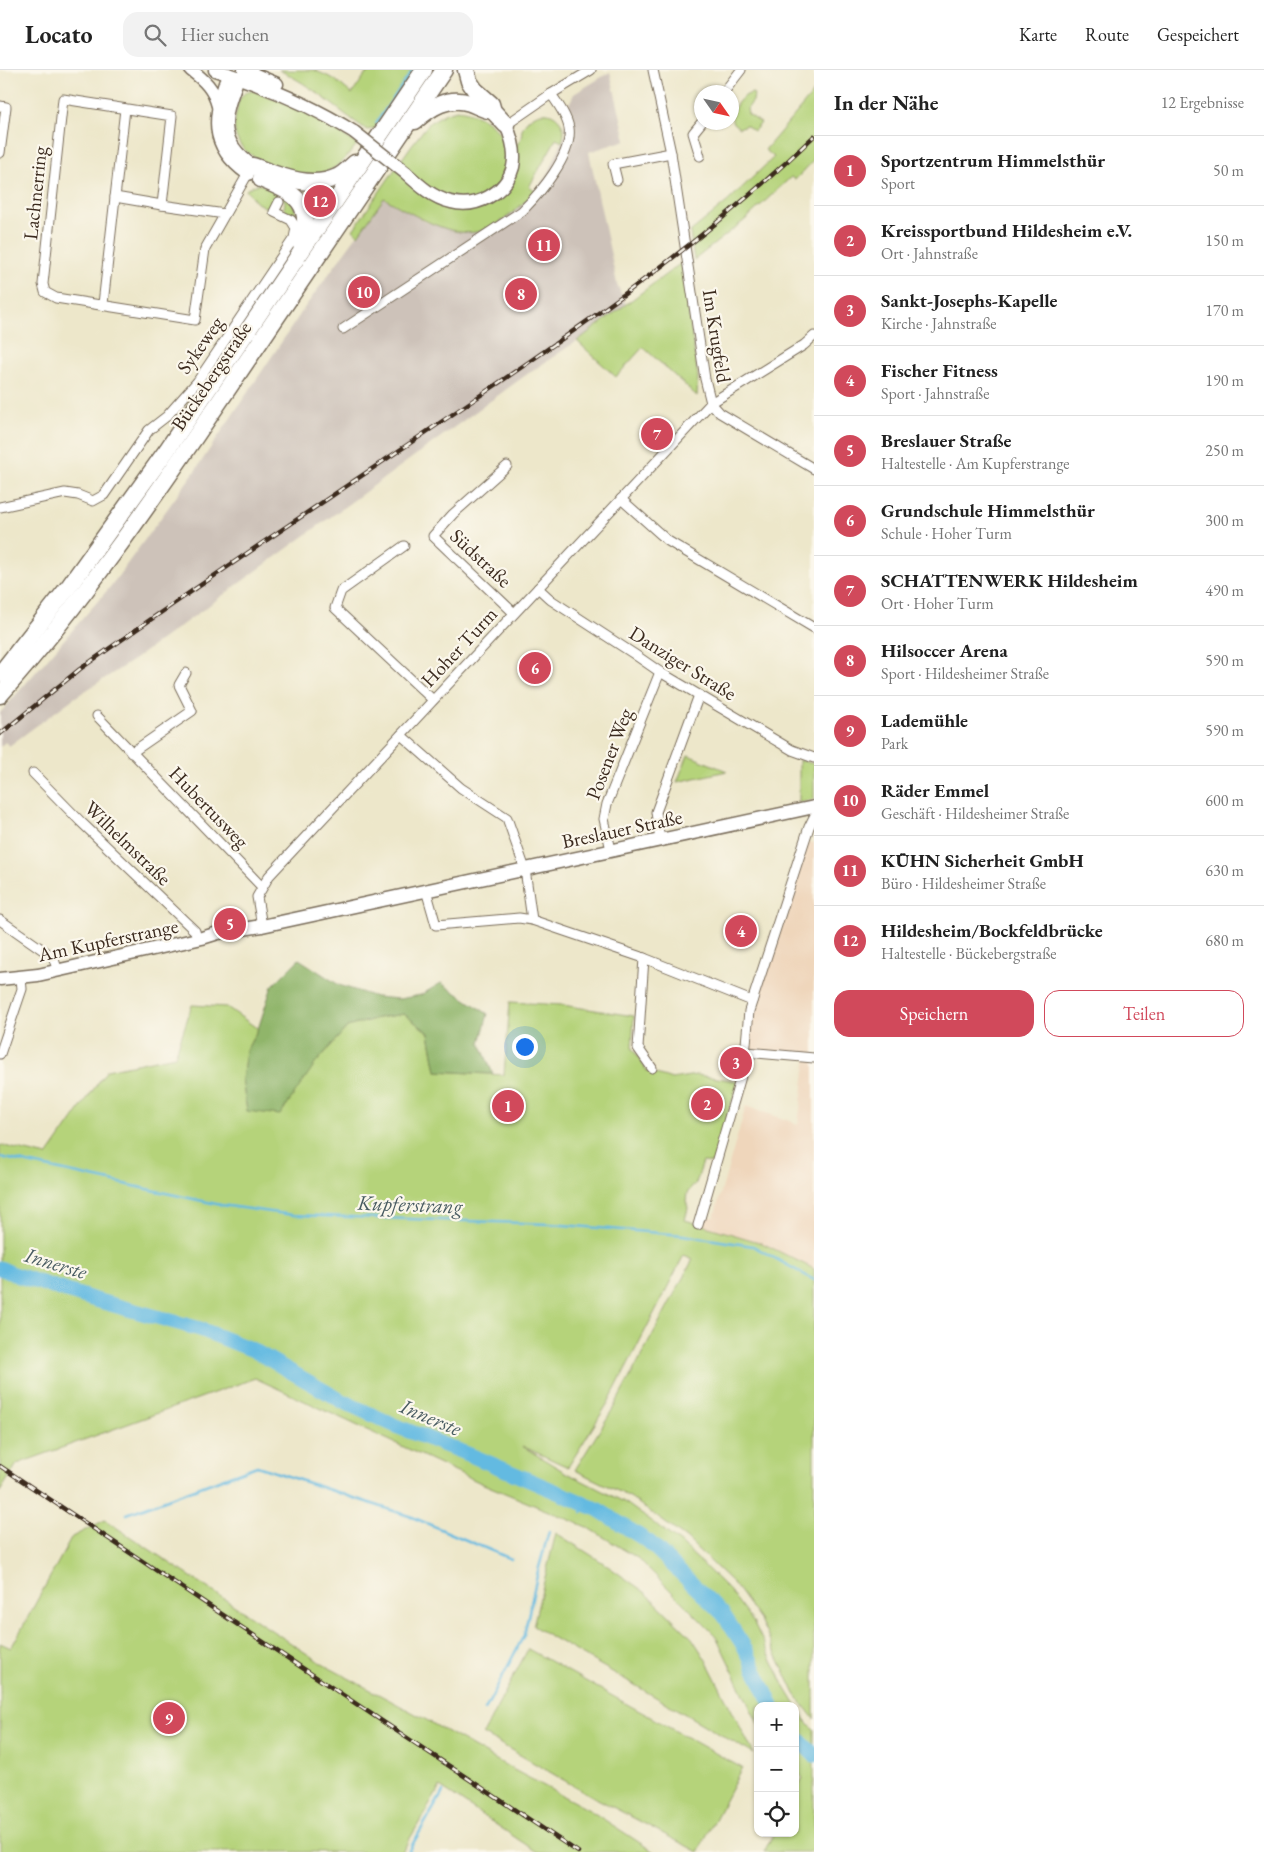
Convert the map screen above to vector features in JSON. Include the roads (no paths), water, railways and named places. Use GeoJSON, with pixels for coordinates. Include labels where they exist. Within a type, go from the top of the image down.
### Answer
{"type":"FeatureCollection","features":[{"type":"Feature","properties":{"kind":"highway","name":"Bückebergstraße"},"geometry":{"type":"LineString","coordinates":[[0,674],[119,518],[424,70]]}},
{"type":"Feature","properties":{"kind":"highway","name":"Bückebergstraße"},"geometry":{"type":"LineString","coordinates":[[0,695],[50,636],[133,527],[444,70]]}},
{"type":"Feature","properties":{"kind":"highway"},"geometry":{"type":"LineString","coordinates":[[466,70],[471,84],[506,125]]}},
{"type":"Feature","properties":{"kind":"highway"},"geometry":{"type":"LineString","coordinates":[[400,134],[429,109],[442,103],[462,101],[486,110],[493,110]]}},
{"type":"Feature","properties":{"kind":"highway"},"geometry":{"type":"LineString","coordinates":[[251,170],[301,182],[317,182],[333,179],[342,174],[368,153]]}},
{"type":"Feature","properties":{"kind":"highway"},"geometry":{"type":"LineString","coordinates":[[251,170],[288,191],[301,204],[306,225],[296,259]]}},
{"type":"Feature","properties":{"kind":"street"},"geometry":{"type":"LineString","coordinates":[[191,70],[208,84],[216,96],[218,106],[217,131],[224,151],[234,164],[251,170]]}},
{"type":"Feature","properties":{"kind":"street"},"geometry":{"type":"LineString","coordinates":[[215,70],[236,72],[270,81],[304,97],[319,110]]}},
{"type":"Feature","properties":{"kind":"street"},"geometry":{"type":"LineString","coordinates":[[261,70],[270,81]]}},
{"type":"Feature","properties":{"kind":"street"},"geometry":{"type":"LineString","coordinates":[[236,72],[319,110],[354,132],[420,186],[439,198],[461,204],[483,200],[502,186],[513,167],[514,150],[506,125],[591,70]]}},
{"type":"Feature","properties":{"kind":"street","name":"Im Krugfeld"},"geometry":{"type":"LineString","coordinates":[[653,70],[671,153],[704,379],[711,403],[720,413],[814,468]]}},
{"type":"Feature","properties":{"kind":"street"},"geometry":{"type":"LineString","coordinates":[[729,85],[741,70]]}},
{"type":"Feature","properties":{"kind":"street"},"geometry":{"type":"LineString","coordinates":[[218,106],[236,72]]}},
{"type":"Feature","properties":{"kind":"street"},"geometry":{"type":"LineString","coordinates":[[236,72],[226,117],[226,130],[233,148],[251,170]]}},
{"type":"Feature","properties":{"kind":"street"},"geometry":{"type":"LineString","coordinates":[[342,330],[522,211],[538,194],[552,176],[562,156],[569,132],[565,117],[552,94]]}},
{"type":"Feature","properties":{"kind":"street","name":"Lachnerring"},"geometry":{"type":"LineString","coordinates":[[162,205],[172,116],[62,99],[43,284],[45,292],[56,298],[195,320],[205,248],[225,214]]}},
{"type":"Feature","properties":{"kind":"street"},"geometry":{"type":"LineString","coordinates":[[0,106],[6,107],[0,153]]}},
{"type":"Feature","properties":{"kind":"street"},"geometry":{"type":"LineString","coordinates":[[103,304],[124,109]]}},
{"type":"Feature","properties":{"kind":"street"},"geometry":{"type":"LineString","coordinates":[[695,130],[693,133],[700,156]]}},
{"type":"Feature","properties":{"kind":"street"},"geometry":{"type":"LineString","coordinates":[[617,180],[613,164],[671,153]]}},
{"type":"Feature","properties":{"kind":"street"},"geometry":{"type":"LineString","coordinates":[[115,197],[225,214],[251,170]]}},
{"type":"Feature","properties":{"kind":"street","name":"Sykeweg"},"geometry":{"type":"LineString","coordinates":[[0,507],[64,493],[78,495],[93,501],[104,495],[148,430],[167,416],[197,382],[294,238],[296,228],[291,220],[274,212],[279,202]]}},
{"type":"Feature","properties":{"kind":"street","name":"Hoher Turm"},"geometry":{"type":"LineString","coordinates":[[262,887],[269,876],[711,403],[804,345],[814,336]]}},
{"type":"Feature","properties":{"kind":"street","name":"Südstraße"},"geometry":{"type":"LineString","coordinates":[[507,466],[453,514],[433,536],[514,613]]}},
{"type":"Feature","properties":{"kind":"street"},"geometry":{"type":"LineString","coordinates":[[621,499],[668,541],[814,628]]}},
{"type":"Feature","properties":{"kind":"street"},"geometry":{"type":"LineString","coordinates":[[404,546],[342,591],[335,608],[433,700]]}},
{"type":"Feature","properties":{"kind":"street","name":"Danziger Straße"},"geometry":{"type":"LineString","coordinates":[[538,588],[551,600],[660,672],[792,750],[814,758]]}},
{"type":"Feature","properties":{"kind":"street","name":"Posener Weg"},"geometry":{"type":"LineString","coordinates":[[611,850],[604,819],[607,804],[660,672]]}},
{"type":"Feature","properties":{"kind":"street"},"geometry":{"type":"LineString","coordinates":[[131,753],[192,711],[179,685],[186,673]]}},
{"type":"Feature","properties":{"kind":"street"},"geometry":{"type":"LineString","coordinates":[[660,840],[656,812],[699,695]]}},
{"type":"Feature","properties":{"kind":"street","name":"Hubertusweg"},"geometry":{"type":"LineString","coordinates":[[97,716],[262,887]]}},
{"type":"Feature","properties":{"kind":"street"},"geometry":{"type":"LineString","coordinates":[[401,736],[461,788],[507,818],[525,869],[532,920]]}},
{"type":"Feature","properties":{"kind":"street","name":"Wilhelmstraße"},"geometry":{"type":"LineString","coordinates":[[33,773],[81,822],[195,931],[199,939]]}},
{"type":"Feature","properties":{"kind":"street","name":"Breslauer Straße"},"geometry":{"type":"LineString","coordinates":[[256,927],[814,808]]}},
{"type":"Feature","properties":{"kind":"street"},"geometry":{"type":"LineString","coordinates":[[698,1225],[737,1095],[746,1052],[747,1020],[752,1001],[809,827],[814,817]]}},
{"type":"Feature","properties":{"kind":"street"},"geometry":{"type":"LineString","coordinates":[[256,927],[257,899],[262,887]]}},
{"type":"Feature","properties":{"kind":"street"},"geometry":{"type":"LineString","coordinates":[[426,890],[436,925],[519,918],[532,920],[644,958],[752,1001]]}},
{"type":"Feature","properties":{"kind":"street"},"geometry":{"type":"LineString","coordinates":[[0,920],[53,957],[58,971]]}},
{"type":"Feature","properties":{"kind":"street","name":"Am Kupferstrange"},"geometry":{"type":"LineString","coordinates":[[0,979],[21,978],[58,971],[199,939],[215,940],[228,938],[241,935],[256,927]]}},
{"type":"Feature","properties":{"kind":"street"},"geometry":{"type":"LineString","coordinates":[[644,958],[638,1048],[652,1068]]}},
{"type":"Feature","properties":{"kind":"street","name":"Am Kupferstrange"},"geometry":{"type":"LineString","coordinates":[[0,1054],[22,989],[21,978]]}},
{"type":"Feature","properties":{"kind":"street"},"geometry":{"type":"LineString","coordinates":[[746,1052],[814,1058]]}},
{"type":"Feature","properties":{"kind":"waterway"},"geometry":{"type":"LineString","coordinates":[[376,123],[413,70]]}},
{"type":"Feature","properties":{"kind":"waterway","name":"Kupferstrang"},"geometry":{"type":"LineString","coordinates":[[0,1157],[221,1205],[293,1215],[551,1224],[683,1235],[753,1246],[814,1280]]}},
{"type":"Feature","properties":{"kind":"waterway","name":"Innerste"},"geometry":{"type":"LineString","coordinates":[[0,1268],[16,1275],[92,1299],[200,1329],[253,1350],[342,1401],[396,1426],[597,1509],[649,1542],[723,1614],[745,1648],[770,1702]]}},
{"type":"Feature","properties":{"kind":"waterway"},"geometry":{"type":"LineString","coordinates":[[127,1514],[257,1466],[412,1517],[511,1559]]}},
{"type":"Feature","properties":{"kind":"waterway","name":"Innerste"},"geometry":{"type":"LineString","coordinates":[[582,1512],[587,1504]]}},
{"type":"Feature","properties":{"kind":"waterway"},"geometry":{"type":"LineString","coordinates":[[485,1710],[524,1635],[549,1531]]}},
{"type":"Feature","properties":{"kind":"waterway","name":"Innerste"},"geometry":{"type":"LineString","coordinates":[[799,1740],[814,1755]]}},
{"type":"Feature","properties":{"kind":"waterway"},"geometry":{"type":"LineString","coordinates":[[408,1852],[443,1792]]}},
{"type":"Feature","properties":{"kind":"railway"},"geometry":{"type":"LineString","coordinates":[[0,734],[80,669],[607,307],[734,208],[814,136]]}},
{"type":"Feature","properties":{"kind":"railway"},"geometry":{"type":"LineString","coordinates":[[0,1466],[578,1852]]}},
{"type":"Feature","properties":{"kind":"place","name":"Hildesheim/Bockfeldbrücke"},"geometry":{"type":"Point","coordinates":[320,201]}},
{"type":"Feature","properties":{"kind":"place","name":"KÜHN Sicherheit GmbH"},"geometry":{"type":"Point","coordinates":[544,245]}},
{"type":"Feature","properties":{"kind":"place","name":"Räder Emmel"},"geometry":{"type":"Point","coordinates":[364,292]}},
{"type":"Feature","properties":{"kind":"place","name":"Hilsoccer Arena"},"geometry":{"type":"Point","coordinates":[521,294]}},
{"type":"Feature","properties":{"kind":"place","name":"SCHATTENWERK Hildesheim"},"geometry":{"type":"Point","coordinates":[657,434]}},
{"type":"Feature","properties":{"kind":"place","name":"Grundschule Himmelsthür"},"geometry":{"type":"Point","coordinates":[535,668]}},
{"type":"Feature","properties":{"kind":"place","name":"Breslauer Straße"},"geometry":{"type":"Point","coordinates":[230,924]}},
{"type":"Feature","properties":{"kind":"place","name":"Fischer Fitness"},"geometry":{"type":"Point","coordinates":[741,931]}},
{"type":"Feature","properties":{"kind":"place","name":"Sankt-Josephs-Kapelle"},"geometry":{"type":"Point","coordinates":[736,1063]}},
{"type":"Feature","properties":{"kind":"place","name":"Kreissportbund Hildesheim e.V."},"geometry":{"type":"Point","coordinates":[707,1104]}},
{"type":"Feature","properties":{"kind":"place","name":"Sportzentrum Himmelsthür"},"geometry":{"type":"Point","coordinates":[508,1106]}},
{"type":"Feature","properties":{"kind":"place","name":"Lademühle"},"geometry":{"type":"Point","coordinates":[169,1718]}}]}
